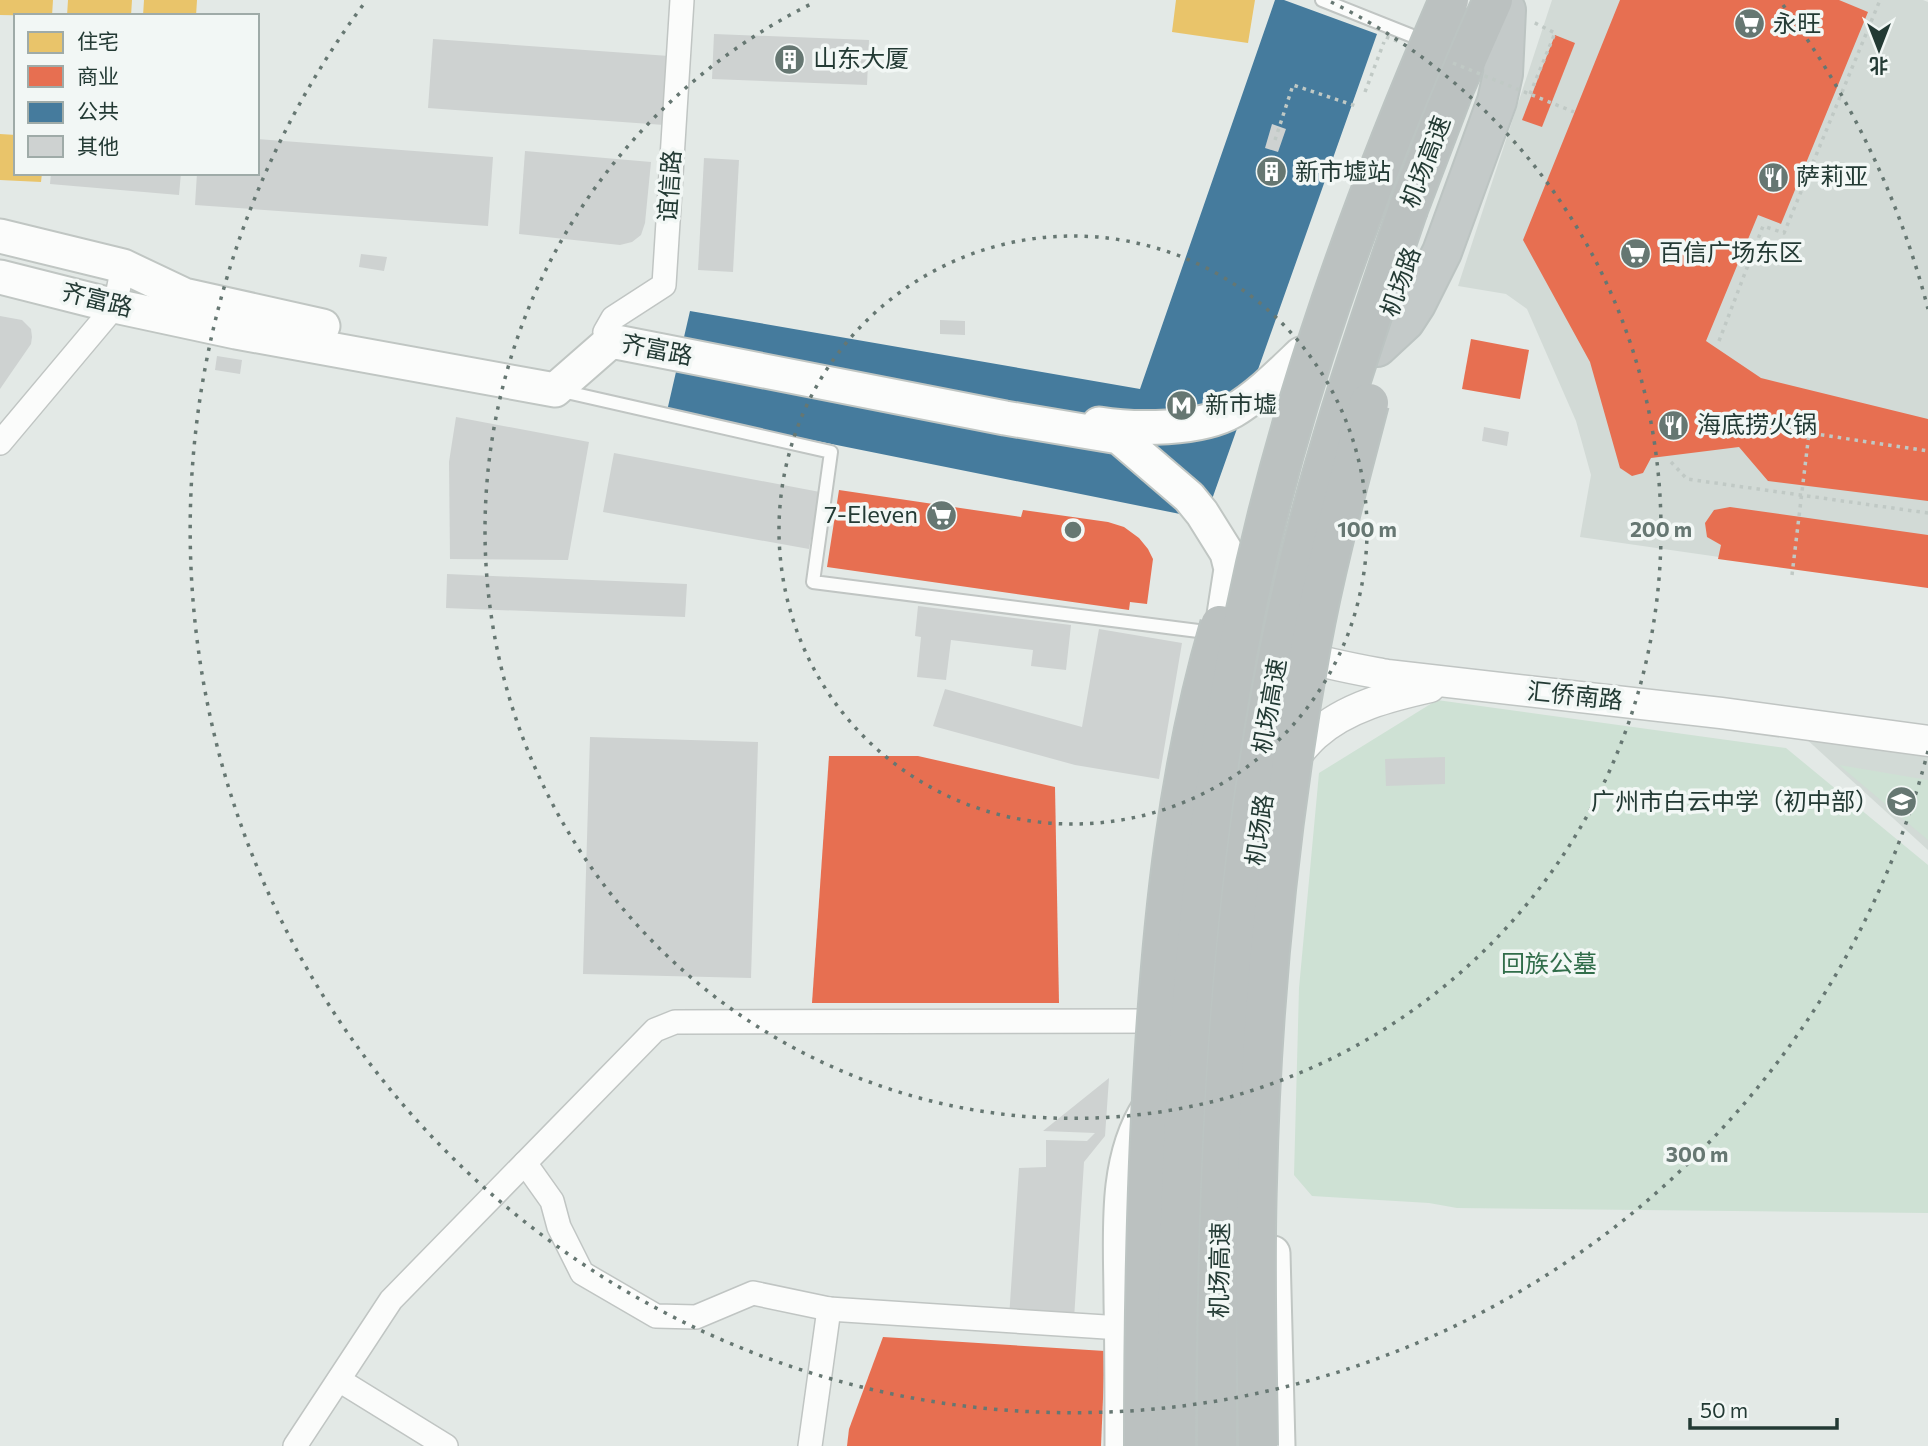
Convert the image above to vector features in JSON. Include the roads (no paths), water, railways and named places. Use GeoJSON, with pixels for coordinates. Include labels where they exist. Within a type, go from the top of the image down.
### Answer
{"type":"FeatureCollection","features":[{"type":"Feature","properties":{"kind":"highway"},"geometry":{"type":"LineString","coordinates":[[1168,1446],[1177,1021],[1190,861],[1225,641],[1301,354],[1354,205],[1416,46],[1437,0]]}},
{"type":"Feature","properties":{"kind":"highway","name":"机场高速"},"geometry":{"type":"LineString","coordinates":[[1177,1446],[1179,1267],[1186,1092],[1195,970],[1211,830],[1235,666],[1257,562],[1293,424],[1330,305],[1385,152],[1449,0]]}},
{"type":"Feature","properties":{"kind":"highway","name":"机场高速"},"geometry":{"type":"LineString","coordinates":[[1217,1446],[1221,1201],[1230,1028],[1243,887],[1263,739],[1288,608],[1322,472],[1344,398],[1408,209],[1455,86],[1503,3]]}},
{"type":"Feature","properties":{"kind":"highway","name":"机场路"},"geometry":{"type":"LineString","coordinates":[[1228,1446],[1231,1155],[1246,951],[1265,789],[1292,643],[1336,475],[1377,347],[1405,321],[1442,253],[1497,101],[1503,74],[1503,3]]}},
{"type":"Feature","properties":{"kind":"highway"},"geometry":{"type":"LineString","coordinates":[[1258,1446],[1258,1143],[1269,986],[1287,801],[1312,643],[1341,506],[1382,351],[1408,209]]}},
{"type":"Feature","properties":{"kind":"highway"},"geometry":{"type":"LineString","coordinates":[[1144,1446],[1149,1158],[1163,939],[1179,808],[1194,728],[1219,628],[1330,305]]}},
{"type":"Feature","properties":{"kind":"main road","name":"齐富路"},"geometry":{"type":"LineString","coordinates":[[0,236],[123,266],[184,295],[554,381]]}},
{"type":"Feature","properties":{"kind":"main road","name":"齐富路"},"geometry":{"type":"LineString","coordinates":[[0,277],[236,332],[554,381],[608,337],[1012,412],[1118,427],[1197,423],[1232,411],[1276,378],[1301,354]]}},
{"type":"Feature","properties":{"kind":"main road","name":"齐富路"},"geometry":{"type":"LineString","coordinates":[[608,337],[1005,418],[1119,437],[1189,498],[1227,552],[1231,569],[1225,641]]}},
{"type":"Feature","properties":{"kind":"main road"},"geometry":{"type":"LineString","coordinates":[[1122,1446],[1121,1238],[1127,1162],[1142,1118],[1174,1075]]}},
{"type":"Feature","properties":{"kind":"main road"},"geometry":{"type":"LineString","coordinates":[[1231,1155],[1249,1183],[1264,1216],[1274,1257],[1278,1446]]}},
{"type":"Feature","properties":{"kind":"street","name":"谊信路"},"geometry":{"type":"LineString","coordinates":[[608,337],[613,318],[664,285],[682,0]]}},
{"type":"Feature","properties":{"kind":"street"},"geometry":{"type":"LineString","coordinates":[[0,443],[116,306],[123,266]]}},
{"type":"Feature","properties":{"kind":"street","name":"汇侨南路"},"geometry":{"type":"LineString","coordinates":[[1225,641],[1246,631],[1292,643],[1364,651],[1456,667],[1755,699],[1928,722]]}},
{"type":"Feature","properties":{"kind":"street","name":"汇侨南路"},"geometry":{"type":"LineString","coordinates":[[1292,643],[1339,666],[1450,683],[1709,711],[1928,741]]}},
{"type":"Feature","properties":{"kind":"street"},"geometry":{"type":"LineString","coordinates":[[1265,789],[1317,733],[1336,720],[1380,700],[1450,683]]}},
{"type":"Feature","properties":{"kind":"street"},"geometry":{"type":"LineString","coordinates":[[295,1446],[391,1300],[655,1030],[675,1022],[1177,1021]]}},
{"type":"Feature","properties":{"kind":"street"},"geometry":{"type":"LineString","coordinates":[[525,1163],[552,1201],[559,1227],[582,1273],[656,1316],[696,1317],[753,1293],[829,1310],[1121,1328]]}},
{"type":"Feature","properties":{"kind":"street"},"geometry":{"type":"LineString","coordinates":[[810,1446],[829,1310]]}},
{"type":"Feature","properties":{"kind":"street"},"geometry":{"type":"LineString","coordinates":[[339,1380],[446,1446]]}},
{"type":"Feature","properties":{"kind":"lane"},"geometry":{"type":"LineString","coordinates":[[1322,0],[1416,46]]}},
{"type":"Feature","properties":{"kind":"lane"},"geometry":{"type":"LineString","coordinates":[[554,381],[831,452],[813,582],[1225,641]]}},
{"type":"Feature","properties":{"kind":"place","name":"永旺"},"geometry":{"type":"Point","coordinates":[1750,24]}},
{"type":"Feature","properties":{"kind":"place","name":"山东大厦"},"geometry":{"type":"Point","coordinates":[790,59]}},
{"type":"Feature","properties":{"kind":"place","name":"新市墟站"},"geometry":{"type":"Point","coordinates":[1272,172]}},
{"type":"Feature","properties":{"kind":"place","name":"萨莉亚"},"geometry":{"type":"Point","coordinates":[1773,177]}},
{"type":"Feature","properties":{"kind":"place","name":"百信广场东区"},"geometry":{"type":"Point","coordinates":[1636,253]}},
{"type":"Feature","properties":{"kind":"place","name":"新市墟"},"geometry":{"type":"Point","coordinates":[1182,405]}},
{"type":"Feature","properties":{"kind":"place","name":"海底捞火锅"},"geometry":{"type":"Point","coordinates":[1674,425]}},
{"type":"Feature","properties":{"kind":"place","name":"7-Eleven"},"geometry":{"type":"Point","coordinates":[941,515]}},
{"type":"Feature","properties":{"kind":"place","name":"广州市白云中学（初中部）"},"geometry":{"type":"Point","coordinates":[1902,802]}},
{"type":"Feature","properties":{"kind":"park label","name":"回族公墓"},"geometry":{"type":"Point","coordinates":[1549,964]}}]}
